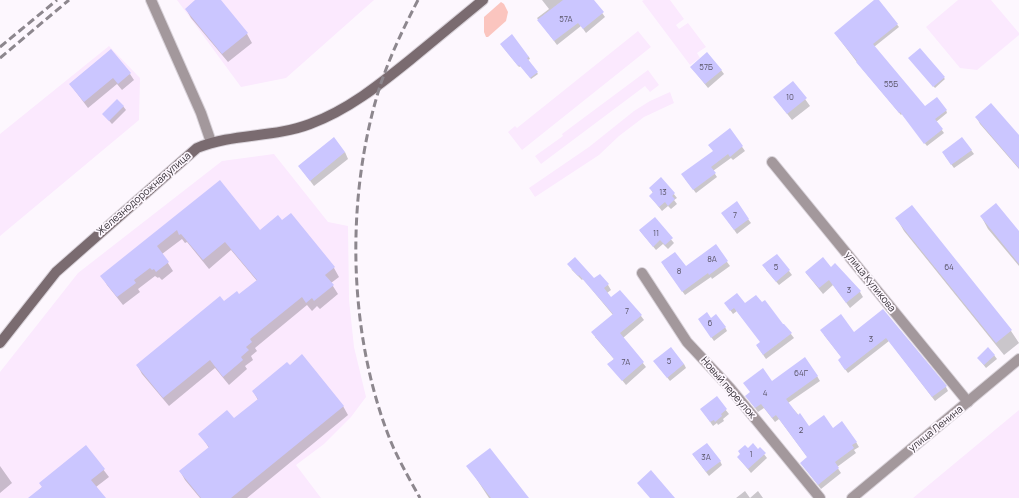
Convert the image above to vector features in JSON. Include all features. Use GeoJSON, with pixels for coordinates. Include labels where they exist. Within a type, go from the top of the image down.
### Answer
{"type":"FeatureCollection","features":[{"type":"Feature","properties":{"kind":"main road","name":"Железнодорожная улица"},"geometry":{"type":"LineString","coordinates":[[0,343],[56,272],[197,148],[211,142],[230,138],[282,132],[309,125],[332,115],[355,102],[381,83],[483,0]]}},
{"type":"Feature","properties":{"kind":"street"},"geometry":{"type":"LineString","coordinates":[[151,0],[201,113],[211,142]]}},
{"type":"Feature","properties":{"kind":"street","name":"улица Куликова"},"geometry":{"type":"LineString","coordinates":[[772,162],[968,402]]}},
{"type":"Feature","properties":{"kind":"street","name":"Новый переулок"},"geometry":{"type":"LineString","coordinates":[[642,273],[687,342],[730,388],[820,498]]}},
{"type":"Feature","properties":{"kind":"street","name":"улица Ленина"},"geometry":{"type":"LineString","coordinates":[[852,498],[1019,359]]}},
{"type":"Feature","properties":{"kind":"shaded area"},"geometry":{"type":"Polygon","coordinates":[[[177,0],[374,0],[286,78],[241,87],[177,0]]]}},
{"type":"Feature","properties":{"kind":"shaded area"},"geometry":{"type":"Polygon","coordinates":[[[670,0],[684,19],[676,25],[679,29],[688,23],[706,47],[697,53],[700,58],[690,65],[642,1],[670,0]]]}},
{"type":"Feature","properties":{"kind":"shaded area"},"geometry":{"type":"Polygon","coordinates":[[[958,0],[991,0],[1019,33],[1019,35],[977,70],[960,68],[926,27],[958,0]]]}},
{"type":"Feature","properties":{"kind":"shaded area"},"geometry":{"type":"Polygon","coordinates":[[[501,2],[504,4],[508,12],[506,21],[488,37],[486,37],[484,32],[484,17],[501,2]]]}},
{"type":"Feature","properties":{"kind":"shaded area"},"geometry":{"type":"Polygon","coordinates":[[[638,31],[651,47],[522,150],[508,132],[515,126],[517,128],[638,31]]]}},
{"type":"Feature","properties":{"kind":"shaded area"},"geometry":{"type":"Polygon","coordinates":[[[109,46],[140,78],[139,120],[0,236],[0,134],[109,46]]]}},
{"type":"Feature","properties":{"kind":"shaded area"},"geometry":{"type":"Polygon","coordinates":[[[648,70],[659,85],[650,92],[645,86],[541,164],[535,156],[648,70]]]}},
{"type":"Feature","properties":{"kind":"shaded area"},"geometry":{"type":"Polygon","coordinates":[[[670,92],[674,103],[644,117],[619,136],[599,155],[535,197],[529,188],[589,147],[634,111],[650,101],[670,92]]]}},
{"type":"Feature","properties":{"kind":"shaded area"},"geometry":{"type":"Polygon","coordinates":[[[274,154],[328,222],[348,226],[349,300],[354,347],[366,397],[351,417],[324,444],[296,465],[321,498],[0,498],[0,372],[78,273],[222,161],[274,154]]]}},
{"type":"Feature","properties":{"kind":"shaded area"},"geometry":{"type":"Polygon","coordinates":[[[1019,410],[1019,498],[913,498],[1019,410]]]}},
{"type":"Feature","properties":{"kind":"building"},"geometry":{"type":"Polygon","coordinates":[[[195,0],[221,0],[248,33],[222,54],[185,9],[195,0]]]}},
{"type":"Feature","properties":{"kind":"building"},"geometry":{"type":"Polygon","coordinates":[[[563,0],[594,0],[604,12],[583,29],[578,23],[554,41],[537,20],[563,0]]]}},
{"type":"Feature","properties":{"kind":"building"},"geometry":{"type":"Polygon","coordinates":[[[874,0],[879,0],[898,24],[873,44],[925,106],[937,97],[947,110],[935,119],[943,129],[924,144],[900,112],[899,113],[856,62],[857,61],[834,33],[874,0]]]}},
{"type":"Feature","properties":{"kind":"building"},"geometry":{"type":"Polygon","coordinates":[[[512,34],[538,72],[530,78],[500,44],[512,34]]]}},
{"type":"Feature","properties":{"kind":"building"},"geometry":{"type":"Polygon","coordinates":[[[920,48],[945,77],[933,87],[908,58],[920,48]]]}},
{"type":"Feature","properties":{"kind":"building"},"geometry":{"type":"Polygon","coordinates":[[[111,49],[131,73],[118,84],[113,78],[84,102],[69,84],[111,49]]]}},
{"type":"Feature","properties":{"kind":"building"},"geometry":{"type":"Polygon","coordinates":[[[707,52],[722,70],[705,84],[690,67],[707,52]]]}},
{"type":"Feature","properties":{"kind":"building"},"geometry":{"type":"Polygon","coordinates":[[[793,81],[807,98],[787,114],[773,97],[793,81]]]}},
{"type":"Feature","properties":{"kind":"building"},"geometry":{"type":"Polygon","coordinates":[[[117,99],[124,106],[109,121],[102,114],[117,99]]]}},
{"type":"Feature","properties":{"kind":"building"},"geometry":{"type":"Polygon","coordinates":[[[991,103],[1019,135],[1019,168],[975,117],[991,103]]]}},
{"type":"Feature","properties":{"kind":"building"},"geometry":{"type":"Polygon","coordinates":[[[730,128],[743,146],[730,157],[728,154],[711,167],[716,173],[693,190],[681,174],[713,151],[708,145],[730,128]]]}},
{"type":"Feature","properties":{"kind":"building"},"geometry":{"type":"Polygon","coordinates":[[[334,137],[345,152],[310,181],[298,166],[334,137]]]}},
{"type":"Feature","properties":{"kind":"building"},"geometry":{"type":"Polygon","coordinates":[[[962,137],[972,150],[951,165],[942,152],[962,137]]]}},
{"type":"Feature","properties":{"kind":"building"},"geometry":{"type":"Polygon","coordinates":[[[661,177],[675,193],[672,196],[675,199],[668,206],[665,202],[659,207],[649,196],[653,192],[649,188],[661,177]]]}},
{"type":"Feature","properties":{"kind":"building"},"geometry":{"type":"Polygon","coordinates":[[[220,180],[260,230],[278,215],[282,220],[291,213],[335,267],[325,275],[334,285],[314,301],[312,298],[306,303],[302,297],[250,339],[252,342],[246,347],[249,350],[241,357],[243,360],[223,377],[210,360],[163,398],[136,365],[220,296],[224,301],[237,291],[239,294],[257,280],[225,242],[203,260],[181,234],[179,235],[177,230],[157,246],[169,262],[156,272],[154,269],[152,270],[150,268],[134,280],[136,283],[117,297],[100,276],[220,180]]]}},
{"type":"Feature","properties":{"kind":"building"},"geometry":{"type":"Polygon","coordinates":[[[737,201],[749,219],[734,230],[721,213],[737,201]]]}},
{"type":"Feature","properties":{"kind":"building"},"geometry":{"type":"Polygon","coordinates":[[[996,203],[1019,231],[1019,264],[980,216],[996,203]]]}},
{"type":"Feature","properties":{"kind":"building"},"geometry":{"type":"Polygon","coordinates":[[[912,205],[1012,330],[996,343],[895,218],[912,205]]]}},
{"type":"Feature","properties":{"kind":"building"},"geometry":{"type":"Polygon","coordinates":[[[655,217],[673,238],[665,245],[660,240],[653,247],[639,230],[655,217]]]}},
{"type":"Feature","properties":{"kind":"building"},"geometry":{"type":"Polygon","coordinates":[[[716,244],[728,261],[709,275],[708,273],[682,292],[661,262],[675,252],[686,266],[716,244]]]}},
{"type":"Feature","properties":{"kind":"building"},"geometry":{"type":"Polygon","coordinates":[[[777,254],[790,270],[776,282],[762,265],[777,254]]]}},
{"type":"Feature","properties":{"kind":"building"},"geometry":{"type":"Polygon","coordinates":[[[575,257],[594,278],[600,274],[609,284],[604,288],[611,297],[620,290],[642,315],[620,333],[644,362],[622,381],[607,364],[614,359],[591,332],[613,314],[579,275],[578,276],[567,264],[575,257]]]}},
{"type":"Feature","properties":{"kind":"building"},"geometry":{"type":"Polygon","coordinates":[[[823,257],[831,267],[835,263],[861,291],[846,303],[829,280],[819,288],[805,272],[823,257]]]}},
{"type":"Feature","properties":{"kind":"building"},"geometry":{"type":"Polygon","coordinates":[[[737,293],[745,303],[756,295],[762,302],[765,300],[783,324],[792,333],[763,355],[756,345],[760,342],[734,308],[730,311],[724,303],[737,293]]]}},
{"type":"Feature","properties":{"kind":"building"},"geometry":{"type":"Polygon","coordinates":[[[883,309],[947,386],[932,397],[886,338],[845,370],[838,360],[841,357],[820,330],[841,314],[854,332],[883,309]]]}},
{"type":"Feature","properties":{"kind":"building"},"geometry":{"type":"Polygon","coordinates":[[[707,312],[711,318],[716,314],[726,327],[711,338],[698,319],[707,312]]]}},
{"type":"Feature","properties":{"kind":"building"},"geometry":{"type":"Polygon","coordinates":[[[671,347],[684,364],[667,378],[653,361],[671,347]]]}},
{"type":"Feature","properties":{"kind":"building"},"geometry":{"type":"Polygon","coordinates":[[[988,347],[995,355],[984,365],[977,358],[988,347]]]}},
{"type":"Feature","properties":{"kind":"building"},"geometry":{"type":"Polygon","coordinates":[[[302,354],[344,406],[231,498],[201,498],[179,471],[209,447],[198,434],[227,410],[234,418],[258,399],[252,391],[287,362],[290,365],[302,354]]]}},
{"type":"Feature","properties":{"kind":"building"},"geometry":{"type":"Polygon","coordinates":[[[805,357],[818,376],[786,399],[798,415],[800,413],[809,426],[824,415],[833,428],[842,421],[857,442],[852,445],[854,448],[835,462],[839,468],[818,485],[800,463],[807,457],[776,415],[772,418],[761,404],[755,408],[745,396],[750,392],[743,383],[763,368],[772,381],[805,357]]]}},
{"type":"Feature","properties":{"kind":"building"},"geometry":{"type":"Polygon","coordinates":[[[717,396],[727,409],[715,422],[714,420],[710,422],[700,409],[717,396]]]}},
{"type":"Feature","properties":{"kind":"building"},"geometry":{"type":"Polygon","coordinates":[[[707,443],[721,461],[706,472],[692,454],[707,443]]]}},
{"type":"Feature","properties":{"kind":"building"},"geometry":{"type":"Polygon","coordinates":[[[753,443],[758,449],[760,447],[766,453],[748,469],[737,457],[740,454],[738,451],[745,445],[748,448],[753,443]]]}},
{"type":"Feature","properties":{"kind":"building"},"geometry":{"type":"Polygon","coordinates":[[[86,445],[105,469],[91,480],[106,498],[28,498],[42,487],[39,483],[86,445]]]}},
{"type":"Feature","properties":{"kind":"building"},"geometry":{"type":"Polygon","coordinates":[[[490,448],[529,498],[491,498],[466,466],[490,448]]]}},
{"type":"Feature","properties":{"kind":"building"},"geometry":{"type":"Polygon","coordinates":[[[651,470],[675,498],[650,498],[637,483],[651,470]]]}},
{"type":"Feature","properties":{"kind":"railway"},"geometry":{"type":"LineString","coordinates":[[0,47],[57,0]]}},
{"type":"Feature","properties":{"kind":"railway"},"geometry":{"type":"LineString","coordinates":[[0,58],[69,0]]}},
{"type":"Feature","properties":{"kind":"railway"},"geometry":{"type":"LineString","coordinates":[[418,0],[385,72],[369,126],[361,171],[357,217],[356,263],[359,310],[366,356],[376,400],[394,449],[420,498]]}}]}
